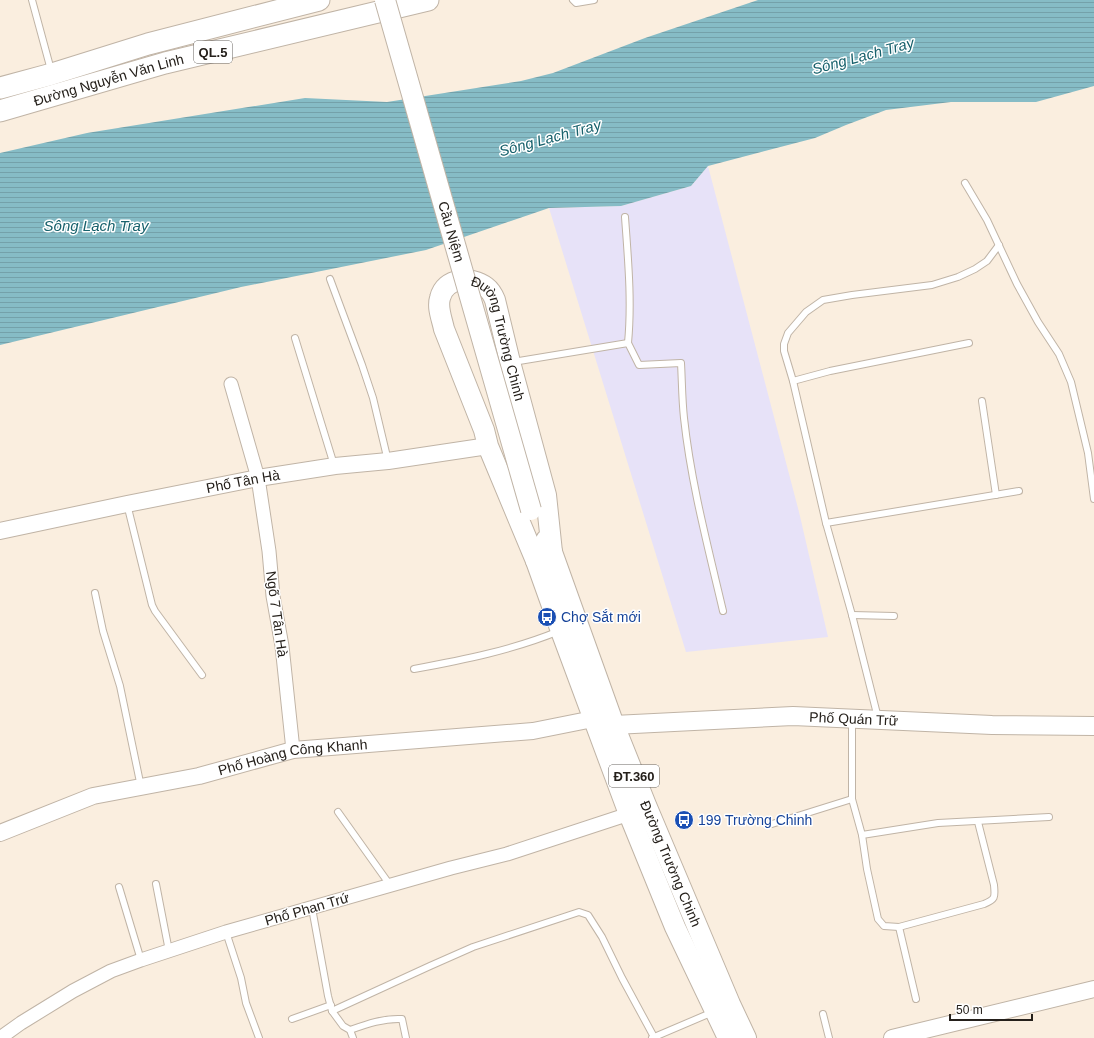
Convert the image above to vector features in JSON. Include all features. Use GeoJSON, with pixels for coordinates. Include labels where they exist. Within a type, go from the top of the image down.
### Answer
{"type":"FeatureCollection","features":[{"type":"Feature","properties":{"kind":"highway","name":"Đường Nguyễn Văn Linh"},"geometry":{"type":"LineString","coordinates":[[0,88],[52,74],[148,44],[318,0]]}},
{"type":"Feature","properties":{"kind":"highway","name":"Đường Nguyễn Văn Linh"},"geometry":{"type":"LineString","coordinates":[[0,111],[164,63],[428,0]]}},
{"type":"Feature","properties":{"kind":"main road","name":"Cầu Niệm"},"geometry":{"type":"LineString","coordinates":[[385,0],[532,510]]}},
{"type":"Feature","properties":{"kind":"main road","name":"Đường Trường Chinh"},"geometry":{"type":"LineString","coordinates":[[544,556],[546,495],[495,300],[492,293],[486,287],[462,279],[449,284],[440,298],[439,311],[444,329],[484,430],[488,446],[544,556],[646,806],[730,1004],[746,1038]]}},
{"type":"Feature","properties":{"kind":"main road","name":"Đường Trường Chinh"},"geometry":{"type":"LineString","coordinates":[[532,510],[561,630],[593,719],[629,814],[675,927],[728,1038]]}},
{"type":"Feature","properties":{"kind":"main road","name":"Phố Quán Trữ"},"geometry":{"type":"LineString","coordinates":[[614,725],[793,716],[1093,728]]}},
{"type":"Feature","properties":{"kind":"street","name":"Ngõ 7 Tân Hà"},"geometry":{"type":"LineString","coordinates":[[231,384],[258,478],[269,551],[273,596],[282,646],[293,750]]}},
{"type":"Feature","properties":{"kind":"street","name":"Phố Tân Hà"},"geometry":{"type":"LineString","coordinates":[[0,531],[258,478],[335,466],[388,461],[488,446]]}},
{"type":"Feature","properties":{"kind":"street","name":"Phố Hoàng Công Khanh"},"geometry":{"type":"LineString","coordinates":[[0,833],[93,796],[199,776],[293,750],[533,731],[593,719]]}},
{"type":"Feature","properties":{"kind":"street","name":"Phố Phan Trứ"},"geometry":{"type":"LineString","coordinates":[[1,1034],[73,991],[111,971],[142,960],[226,932],[451,868],[507,854],[629,814]]}},
{"type":"Feature","properties":{"kind":"street"},"geometry":{"type":"LineString","coordinates":[[892,1038],[922,1034],[1094,989]]}},
{"type":"Feature","properties":{"kind":"lane"},"geometry":{"type":"LineString","coordinates":[[32,0],[52,74]]}},
{"type":"Feature","properties":{"kind":"lane"},"geometry":{"type":"LineString","coordinates":[[573,0],[579,4],[594,0]]}},
{"type":"Feature","properties":{"kind":"lane"},"geometry":{"type":"LineString","coordinates":[[965,184],[976,200],[1017,284],[1066,368],[1091,454],[1094,499]]}},
{"type":"Feature","properties":{"kind":"lane"},"geometry":{"type":"LineString","coordinates":[[625,217],[631,316],[628,343],[639,365],[681,363],[684,417],[690,454],[698,498],[723,611]]}},
{"type":"Feature","properties":{"kind":"lane"},"geometry":{"type":"LineString","coordinates":[[879,720],[826,522],[793,381],[784,351],[784,344],[788,333],[806,312],[823,300],[932,285],[975,269],[987,261],[999,245]]}},
{"type":"Feature","properties":{"kind":"lane"},"geometry":{"type":"LineString","coordinates":[[330,279],[371,391],[388,461]]}},
{"type":"Feature","properties":{"kind":"lane"},"geometry":{"type":"LineString","coordinates":[[295,338],[335,466]]}},
{"type":"Feature","properties":{"kind":"lane"},"geometry":{"type":"LineString","coordinates":[[510,362],[628,343]]}},
{"type":"Feature","properties":{"kind":"lane"},"geometry":{"type":"LineString","coordinates":[[793,381],[830,371],[969,343]]}},
{"type":"Feature","properties":{"kind":"lane"},"geometry":{"type":"LineString","coordinates":[[982,401],[996,495]]}},
{"type":"Feature","properties":{"kind":"lane"},"geometry":{"type":"LineString","coordinates":[[826,522],[1019,491]]}},
{"type":"Feature","properties":{"kind":"lane"},"geometry":{"type":"LineString","coordinates":[[127,504],[152,605],[202,675]]}},
{"type":"Feature","properties":{"kind":"lane"},"geometry":{"type":"LineString","coordinates":[[95,593],[103,631],[120,686],[141,787]]}},
{"type":"Feature","properties":{"kind":"lane"},"geometry":{"type":"LineString","coordinates":[[852,615],[894,616]]}},
{"type":"Feature","properties":{"kind":"lane"},"geometry":{"type":"LineString","coordinates":[[414,669],[509,648],[535,641],[561,630]]}},
{"type":"Feature","properties":{"kind":"lane"},"geometry":{"type":"LineString","coordinates":[[852,718],[852,799],[862,835],[867,869],[878,920],[884,926],[899,927],[984,904],[992,900],[995,896],[994,885],[978,822]]}},
{"type":"Feature","properties":{"kind":"lane"},"geometry":{"type":"LineString","coordinates":[[772,824],[852,799]]}},
{"type":"Feature","properties":{"kind":"lane"},"geometry":{"type":"LineString","coordinates":[[338,812],[390,885]]}},
{"type":"Feature","properties":{"kind":"lane"},"geometry":{"type":"LineString","coordinates":[[862,835],[938,823],[1049,817]]}},
{"type":"Feature","properties":{"kind":"lane"},"geometry":{"type":"LineString","coordinates":[[156,884],[170,951]]}},
{"type":"Feature","properties":{"kind":"lane"},"geometry":{"type":"LineString","coordinates":[[119,887],[142,960]]}},
{"type":"Feature","properties":{"kind":"lane"},"geometry":{"type":"LineString","coordinates":[[312,908],[331,1008],[343,1026],[350,1030],[354,1038]]}},
{"type":"Feature","properties":{"kind":"lane"},"geometry":{"type":"LineString","coordinates":[[292,1018],[331,1008],[473,947],[579,912],[588,915],[602,937],[652,1037],[715,1011]]}},
{"type":"Feature","properties":{"kind":"lane"},"geometry":{"type":"LineString","coordinates":[[899,927],[916,999]]}},
{"type":"Feature","properties":{"kind":"lane"},"geometry":{"type":"LineString","coordinates":[[226,932],[241,978],[246,1003],[259,1038]]}},
{"type":"Feature","properties":{"kind":"lane"},"geometry":{"type":"LineString","coordinates":[[823,1014],[830,1038]]}},
{"type":"Feature","properties":{"kind":"lane"},"geometry":{"type":"LineString","coordinates":[[350,1030],[392,1018],[402,1019],[406,1038]]}},
{"type":"Feature","properties":{"kind":"shaded area"},"geometry":{"type":"Polygon","coordinates":[[[708,166],[799,512],[828,637],[686,652],[549,208],[621,206],[691,186],[708,166]]]}},
{"type":"Feature","properties":{"kind":"water","name":"Sông Lạch Tray"},"geometry":{"type":"Polygon","coordinates":[[[758,0],[1094,0],[1094,86],[1036,102],[951,102],[886,110],[815,138],[708,166],[691,186],[621,206],[549,208],[426,250],[241,287],[0,345],[0,153],[87,133],[305,98],[387,102],[521,81],[553,73],[645,38],[758,0]]]}},
{"type":"Feature","properties":{"kind":"place","name":"Chợ Sắt mới"},"geometry":{"type":"Point","coordinates":[547,617]}},
{"type":"Feature","properties":{"kind":"place","name":"199 Trường Chinh"},"geometry":{"type":"Point","coordinates":[684,820]}}]}
